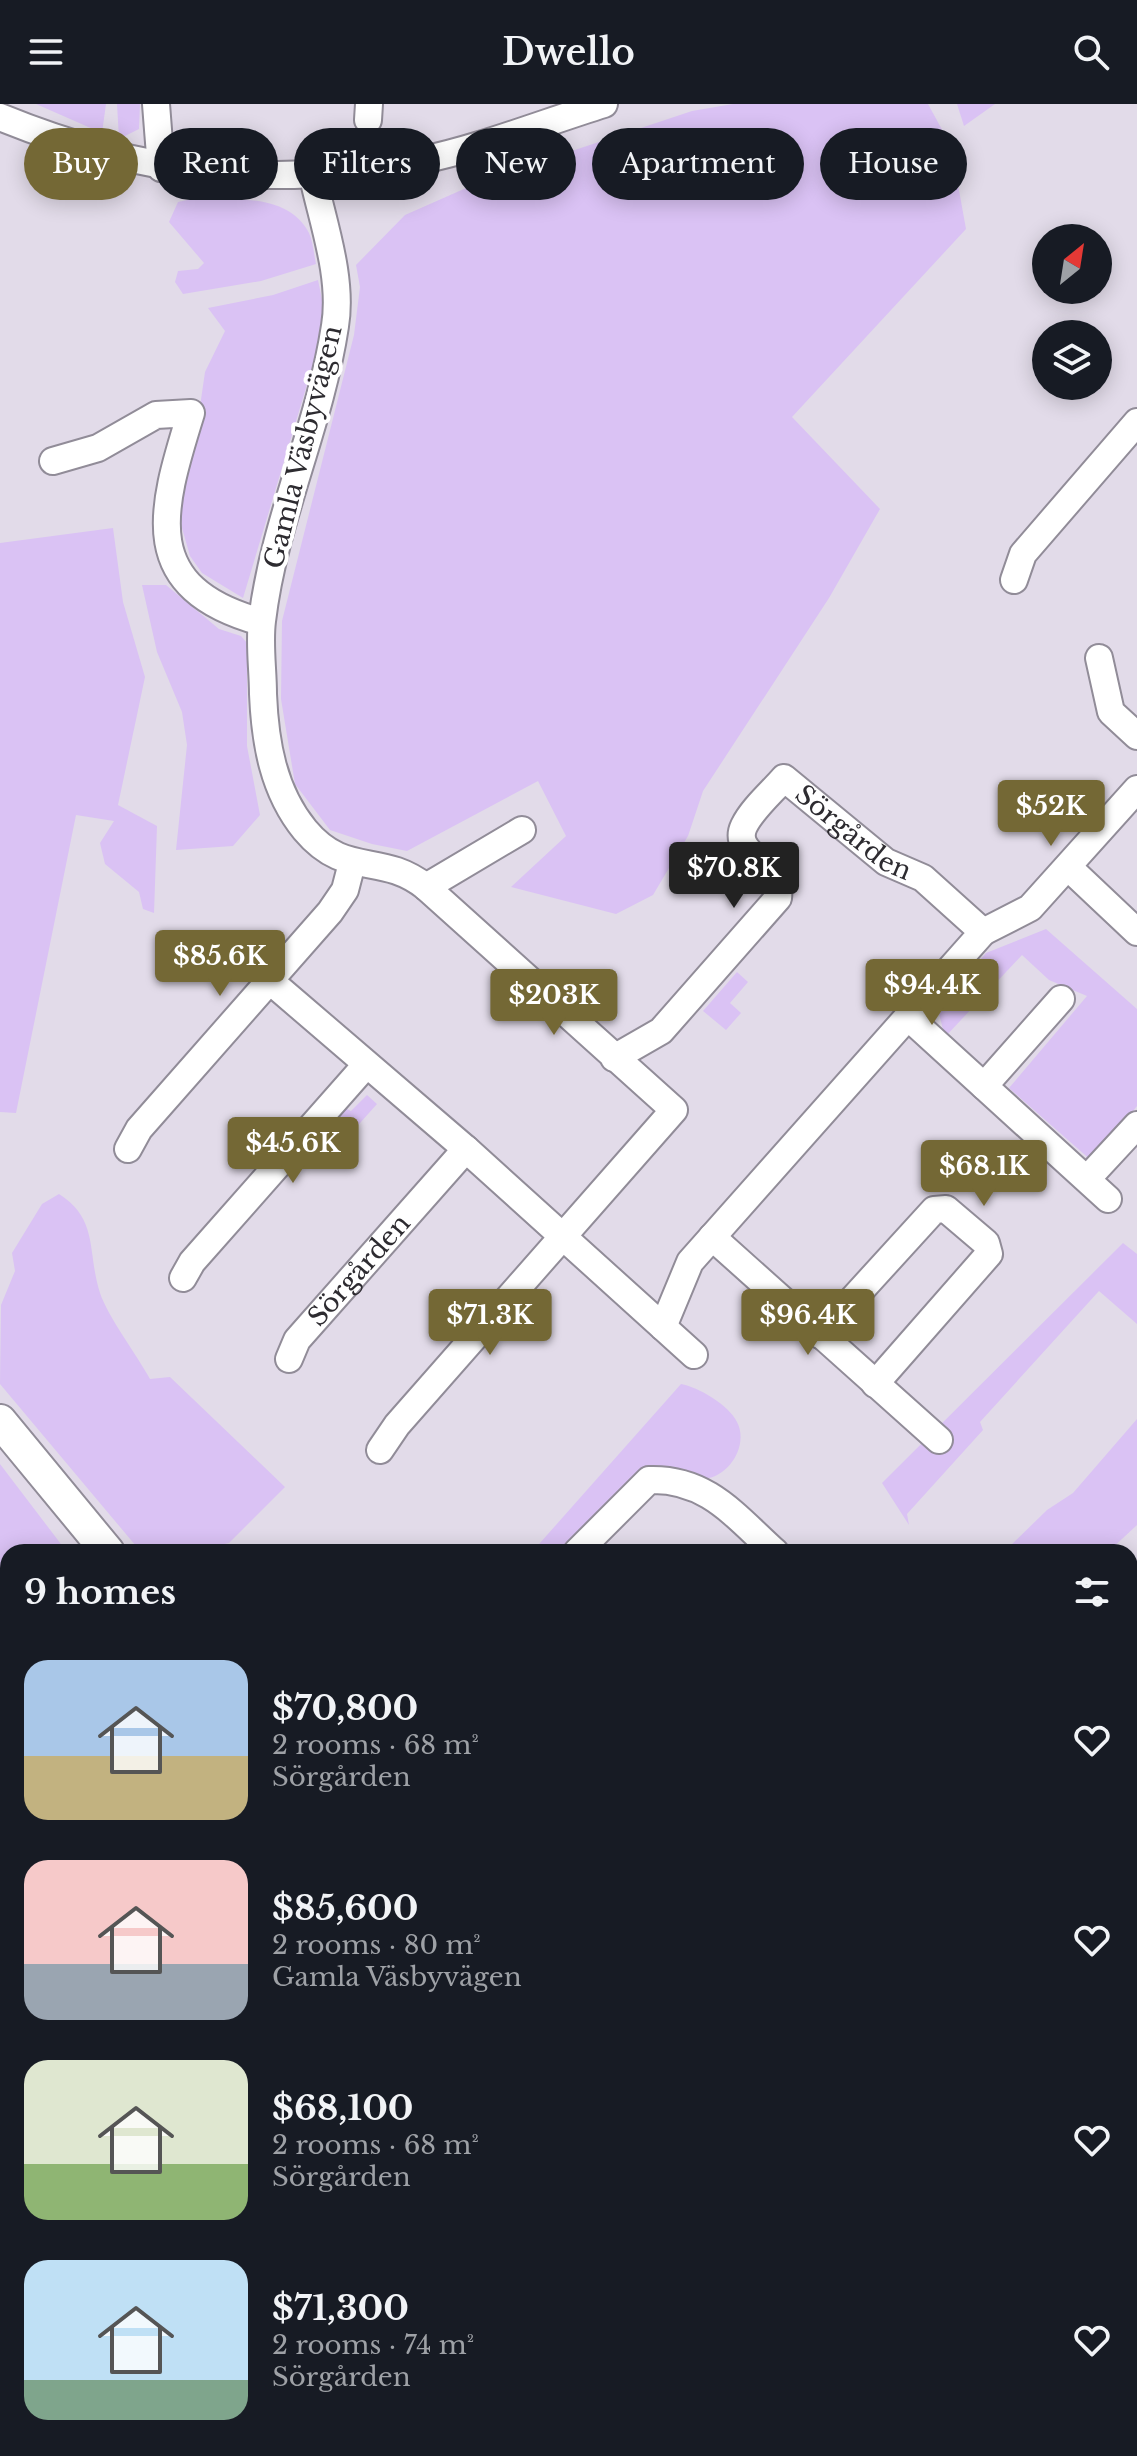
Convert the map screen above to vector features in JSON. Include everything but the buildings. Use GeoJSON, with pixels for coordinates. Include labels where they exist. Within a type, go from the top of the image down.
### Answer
{"type":"FeatureCollection","features":[{"type":"Feature","properties":{"kind":"main road"},"geometry":{"type":"LineString","coordinates":[[0,1421],[101,1544]]}},
{"type":"Feature","properties":{"kind":"street"},"geometry":{"type":"LineString","coordinates":[[156,104],[158,128]]}},
{"type":"Feature","properties":{"kind":"street"},"geometry":{"type":"LineString","coordinates":[[440,155],[604,104]]}},
{"type":"Feature","properties":{"kind":"street"},"geometry":{"type":"LineString","coordinates":[[0,117],[57,140],[154,166]]}},
{"type":"Feature","properties":{"kind":"street","name":"Gamla Väsbyvägen"},"geometry":{"type":"LineString","coordinates":[[318,200],[333,270],[336,323],[323,384],[286,512],[261,622],[264,724],[280,794],[305,830],[330,855],[352,863],[382,864],[413,877],[426,887],[674,1110],[563,1237]]}},
{"type":"Feature","properties":{"kind":"street"},"geometry":{"type":"LineString","coordinates":[[53,461],[98,448],[156,415],[191,413],[167,500],[169,546],[182,578],[203,598],[225,612],[261,622]]}},
{"type":"Feature","properties":{"kind":"street"},"geometry":{"type":"LineString","coordinates":[[1014,580],[1023,554],[1137,422]]}},
{"type":"Feature","properties":{"kind":"street"},"geometry":{"type":"LineString","coordinates":[[1099,658],[1111,712],[1137,736]]}},
{"type":"Feature","properties":{"kind":"street","name":"Sörgården"},"geometry":{"type":"LineString","coordinates":[[614,1058],[661,1031],[778,898],[780,885],[776,877],[744,847],[741,835],[745,824],[784,778],[886,862],[923,878],[983,932]]}},
{"type":"Feature","properties":{"kind":"street"},"geometry":{"type":"LineString","coordinates":[[663,1327],[690,1262],[712,1237],[983,932],[1030,908],[1137,789]]}},
{"type":"Feature","properties":{"kind":"street"},"geometry":{"type":"LineString","coordinates":[[426,887],[522,830]]}},
{"type":"Feature","properties":{"kind":"street"},"geometry":{"type":"LineString","coordinates":[[128,1149],[139,1129],[330,912],[345,890],[352,863]]}},
{"type":"Feature","properties":{"kind":"street"},"geometry":{"type":"LineString","coordinates":[[1068,867],[1137,932]]}},
{"type":"Feature","properties":{"kind":"street"},"geometry":{"type":"LineString","coordinates":[[269,980],[466,1149],[694,1355]]}},
{"type":"Feature","properties":{"kind":"street"},"geometry":{"type":"LineString","coordinates":[[984,1086],[1061,999]]}},
{"type":"Feature","properties":{"kind":"street"},"geometry":{"type":"LineString","coordinates":[[908,1017],[1108,1199]]}},
{"type":"Feature","properties":{"kind":"street"},"geometry":{"type":"LineString","coordinates":[[183,1278],[192,1262],[366,1065]]}},
{"type":"Feature","properties":{"kind":"street"},"geometry":{"type":"LineString","coordinates":[[1087,1179],[1137,1125]]}},
{"type":"Feature","properties":{"kind":"street","name":"Sörgården"},"geometry":{"type":"LineString","coordinates":[[289,1359],[297,1340],[466,1149]]}},
{"type":"Feature","properties":{"kind":"street"},"geometry":{"type":"LineString","coordinates":[[820,1335],[934,1210],[946,1209],[986,1243],[989,1254],[875,1384]]}},
{"type":"Feature","properties":{"kind":"street"},"geometry":{"type":"LineString","coordinates":[[380,1450],[397,1425],[563,1237]]}},
{"type":"Feature","properties":{"kind":"street"},"geometry":{"type":"LineString","coordinates":[[712,1237],[939,1440]]}},
{"type":"Feature","properties":{"kind":"street"},"geometry":{"type":"LineString","coordinates":[[585,1544],[649,1480],[674,1479],[714,1496],[766,1544]]}},
{"type":"Feature","properties":{"kind":"shaded area"},"geometry":{"type":"Polygon","coordinates":[[[36,104],[106,104],[103,128],[91,128],[36,104]]]}},
{"type":"Feature","properties":{"kind":"shaded area"},"geometry":{"type":"Polygon","coordinates":[[[117,104],[140,104],[139,129],[118,128],[117,104]]]}},
{"type":"Feature","properties":{"kind":"shaded area"},"geometry":{"type":"Polygon","coordinates":[[[733,104],[928,104],[941,128],[820,128],[820,200],[961,200],[966,229],[792,417],[880,509],[829,598],[703,791],[688,836],[653,895],[616,914],[511,887],[566,836],[538,781],[407,851],[372,844],[330,830],[295,784],[281,699],[282,621],[354,335],[360,287],[356,265],[405,215],[456,192],[456,200],[576,200],[576,150],[592,144],[592,200],[804,200],[804,128],[641,128],[692,111],[733,104]]]}},
{"type":"Feature","properties":{"kind":"shaded area"},"geometry":{"type":"Polygon","coordinates":[[[957,104],[995,104],[964,126],[957,104]]]}},
{"type":"Feature","properties":{"kind":"shaded area"},"geometry":{"type":"Polygon","coordinates":[[[249,200],[273,204],[300,220],[309,233],[316,264],[261,281],[183,294],[175,282],[178,271],[198,269],[204,263],[169,222],[178,202],[249,200]]]}},
{"type":"Feature","properties":{"kind":"shaded area"},"geometry":{"type":"Polygon","coordinates":[[[318,280],[324,309],[321,338],[243,598],[202,573],[190,556],[180,521],[179,489],[196,434],[205,372],[225,331],[208,308],[273,295],[318,280]]]}},
{"type":"Feature","properties":{"kind":"shaded area"},"geometry":{"type":"Polygon","coordinates":[[[113,528],[123,602],[145,677],[118,805],[157,826],[154,913],[143,909],[139,892],[105,864],[100,843],[114,821],[76,815],[16,1113],[0,1112],[0,543],[113,528]]]}},
{"type":"Feature","properties":{"kind":"shaded area"},"geometry":{"type":"Polygon","coordinates":[[[142,585],[166,585],[219,629],[241,636],[247,643],[247,746],[260,815],[233,846],[176,850],[187,745],[182,712],[157,652],[142,585]]]}},
{"type":"Feature","properties":{"kind":"shaded area"},"geometry":{"type":"Polygon","coordinates":[[[1046,929],[1137,1009],[1137,1106],[1093,1162],[1009,1088],[1087,996],[1049,980],[1022,955],[945,1037],[938,1010],[986,953],[1046,929]]]}},
{"type":"Feature","properties":{"kind":"shaded area"},"geometry":{"type":"Polygon","coordinates":[[[737,972],[748,982],[730,1003],[741,1013],[726,1030],[703,1011],[737,972]]]}},
{"type":"Feature","properties":{"kind":"shaded area"},"geometry":{"type":"Polygon","coordinates":[[[367,1095],[377,1104],[327,1160],[312,1148],[345,1108],[351,1111],[367,1095]]]}},
{"type":"Feature","properties":{"kind":"shaded area"},"geometry":{"type":"Polygon","coordinates":[[[59,1194],[80,1214],[90,1238],[96,1278],[104,1303],[150,1379],[170,1377],[285,1487],[229,1543],[134,1544],[0,1384],[1,1305],[15,1271],[12,1253],[42,1204],[59,1194]]]}},
{"type":"Feature","properties":{"kind":"shaded area"},"geometry":{"type":"Polygon","coordinates":[[[1123,1243],[1137,1254],[1137,1324],[1099,1291],[980,1422],[983,1430],[907,1514],[909,1525],[882,1483],[1123,1243]]]}},
{"type":"Feature","properties":{"kind":"shaded area"},"geometry":{"type":"Polygon","coordinates":[[[681,1384],[712,1398],[727,1409],[737,1422],[740,1431],[738,1450],[729,1466],[713,1477],[692,1478],[655,1468],[574,1544],[539,1544],[681,1384]]]}},
{"type":"Feature","properties":{"kind":"shaded area"},"geometry":{"type":"Polygon","coordinates":[[[1137,1419],[1137,1525],[1117,1544],[1012,1544],[1047,1510],[1073,1493],[1137,1419]]]}},
{"type":"Feature","properties":{"kind":"shaded area"},"geometry":{"type":"Polygon","coordinates":[[[0,1464],[61,1544],[0,1544],[0,1464]]]}}]}
